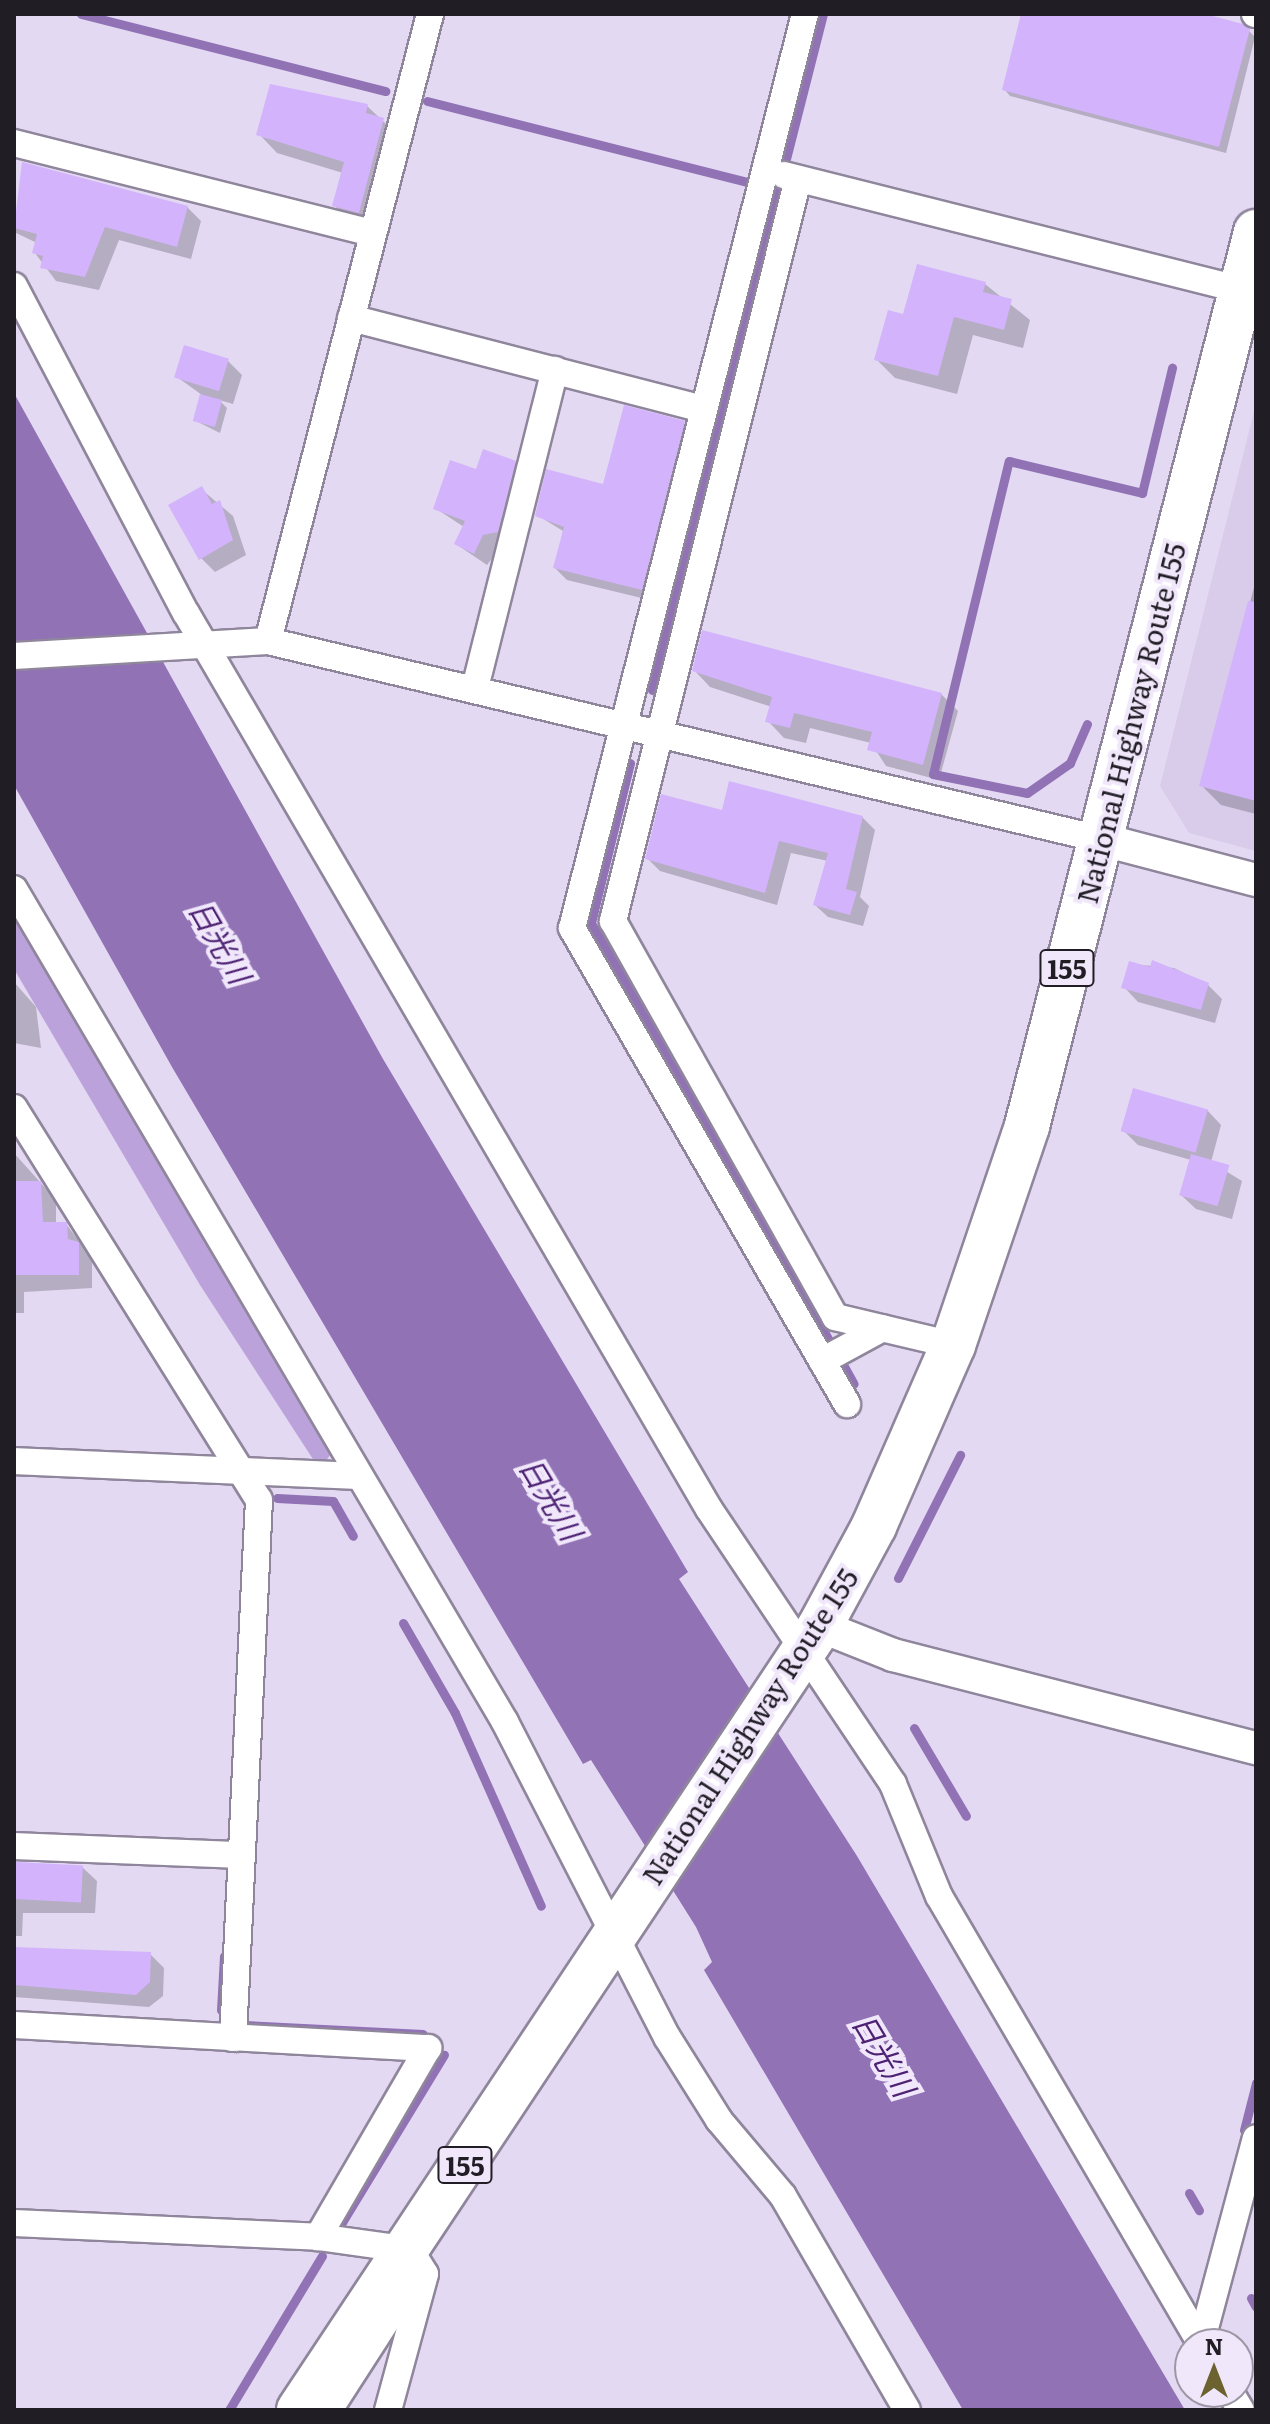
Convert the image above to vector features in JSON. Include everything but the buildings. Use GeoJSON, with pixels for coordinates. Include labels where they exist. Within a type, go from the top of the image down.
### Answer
{"type":"FeatureCollection","features":[{"type":"Feature","properties":{"kind":"highway","name":"National Highway Route 155"},"geometry":{"type":"LineString","coordinates":[[299,2410],[415,2260],[620,1928],[804,1649],[874,1526],[953,1345],[1027,1126],[1100,839],[1245,300],[1256,232]]}},
{"type":"Feature","properties":{"kind":"street"},"geometry":{"type":"LineString","coordinates":[[268,641],[430,14]]}},
{"type":"Feature","properties":{"kind":"street"},"geometry":{"type":"LineString","coordinates":[[805,14],[572,928],[847,1404]]}},
{"type":"Feature","properties":{"kind":"street"},"geometry":{"type":"LineString","coordinates":[[14,143],[373,233]]}},
{"type":"Feature","properties":{"kind":"street"},"geometry":{"type":"LineString","coordinates":[[765,170],[1245,300]]}},
{"type":"Feature","properties":{"kind":"street"},"geometry":{"type":"LineString","coordinates":[[798,179],[657,729],[613,921],[835,1317],[953,1345]]}},
{"type":"Feature","properties":{"kind":"street"},"geometry":{"type":"LineString","coordinates":[[14,286],[201,646],[709,1509],[893,1784],[939,1896],[1192,2328]]}},
{"type":"Feature","properties":{"kind":"street"},"geometry":{"type":"LineString","coordinates":[[351,318],[703,409]]}},
{"type":"Feature","properties":{"kind":"street"},"geometry":{"type":"LineString","coordinates":[[475,688],[555,370]]}},
{"type":"Feature","properties":{"kind":"street"},"geometry":{"type":"LineString","coordinates":[[14,656],[268,641],[657,729],[1256,880]]}},
{"type":"Feature","properties":{"kind":"street"},"geometry":{"type":"LineString","coordinates":[[14,889],[357,1476],[505,1722],[620,1928],[719,2120],[783,2196],[907,2410]]}},
{"type":"Feature","properties":{"kind":"street"},"geometry":{"type":"LineString","coordinates":[[14,1108],[259,1500],[233,2038]]}},
{"type":"Feature","properties":{"kind":"street"},"geometry":{"type":"LineString","coordinates":[[822,1361],[883,1328]]}},
{"type":"Feature","properties":{"kind":"street"},"geometry":{"type":"LineString","coordinates":[[14,1461],[357,1476]]}},
{"type":"Feature","properties":{"kind":"street"},"geometry":{"type":"LineString","coordinates":[[804,1649],[893,1655],[1256,1748]]}},
{"type":"Feature","properties":{"kind":"street"},"geometry":{"type":"LineString","coordinates":[[14,1846],[241,1855]]}},
{"type":"Feature","properties":{"kind":"street"},"geometry":{"type":"LineString","coordinates":[[14,2025],[428,2048],[318,2237]]}},
{"type":"Feature","properties":{"kind":"street"},"geometry":{"type":"LineString","coordinates":[[1205,2328],[1256,2138]]}},
{"type":"Feature","properties":{"kind":"street"},"geometry":{"type":"LineString","coordinates":[[14,2223],[318,2237],[415,2260]]}},
{"type":"Feature","properties":{"kind":"street"},"geometry":{"type":"LineString","coordinates":[[329,2410],[415,2260]]}},
{"type":"Feature","properties":{"kind":"street"},"geometry":{"type":"LineString","coordinates":[[388,2410],[415,2260]]}},
{"type":"Feature","properties":{"kind":"shaded area"},"geometry":{"type":"Polygon","coordinates":[[[1256,403],[1256,851],[1189,833],[1160,786],[1256,403]]]}},
{"type":"Feature","properties":{"kind":"shaded area"},"geometry":{"type":"Polygon","coordinates":[[[14,904],[332,1452],[320,1470],[200,1285],[14,969],[14,904]]]}},
{"type":"Feature","properties":{"kind":"water","name":"日光川"},"geometry":{"type":"Polygon","coordinates":[[[14,393],[383,1059],[688,1572],[679,1579],[857,1856],[1174,2391],[1174,2408],[1185,2410],[963,2410],[704,1970],[712,1962],[696,1927],[591,1760],[583,1764],[172,1067],[14,785],[14,393]]]}},
{"type":"Feature","properties":{"kind":"waterway"},"geometry":{"type":"LineString","coordinates":[[81,14],[385,91]]}},
{"type":"Feature","properties":{"kind":"waterway"},"geometry":{"type":"LineString","coordinates":[[786,159],[823,14]]}},
{"type":"Feature","properties":{"kind":"waterway"},"geometry":{"type":"LineString","coordinates":[[427,101],[752,183]]}},
{"type":"Feature","properties":{"kind":"waterway"},"geometry":{"type":"LineString","coordinates":[[652,690],[779,186]]}},
{"type":"Feature","properties":{"kind":"waterway"},"geometry":{"type":"LineString","coordinates":[[1087,724],[1070,763],[1027,793],[933,774],[1009,461],[1142,493],[1172,368]]}},
{"type":"Feature","properties":{"kind":"waterway"},"geometry":{"type":"LineString","coordinates":[[630,763],[591,923],[831,1343]]}},
{"type":"Feature","properties":{"kind":"waterway"},"geometry":{"type":"LineString","coordinates":[[841,1361],[854,1384]]}},
{"type":"Feature","properties":{"kind":"waterway"},"geometry":{"type":"LineString","coordinates":[[898,1578],[960,1455]]}},
{"type":"Feature","properties":{"kind":"waterway"},"geometry":{"type":"LineString","coordinates":[[277,1498],[333,1501],[353,1536]]}},
{"type":"Feature","properties":{"kind":"waterway"},"geometry":{"type":"LineString","coordinates":[[403,1623],[455,1713],[541,1906]]}},
{"type":"Feature","properties":{"kind":"waterway"},"geometry":{"type":"LineString","coordinates":[[914,1728],[966,1816]]}},
{"type":"Feature","properties":{"kind":"waterway"},"geometry":{"type":"LineString","coordinates":[[221,2010],[224,1956]]}},
{"type":"Feature","properties":{"kind":"waterway"},"geometry":{"type":"LineString","coordinates":[[245,2025],[423,2034]]}},
{"type":"Feature","properties":{"kind":"waterway"},"geometry":{"type":"LineString","coordinates":[[338,2229],[444,2055]]}},
{"type":"Feature","properties":{"kind":"waterway"},"geometry":{"type":"LineString","coordinates":[[1244,2130],[1256,2083]]}},
{"type":"Feature","properties":{"kind":"waterway"},"geometry":{"type":"LineString","coordinates":[[1189,2193],[1199,2210]]}},
{"type":"Feature","properties":{"kind":"waterway"},"geometry":{"type":"LineString","coordinates":[[229,2410],[322,2256]]}},
{"type":"Feature","properties":{"kind":"waterway"},"geometry":{"type":"LineString","coordinates":[[1251,2298],[1256,2307]]}}]}
